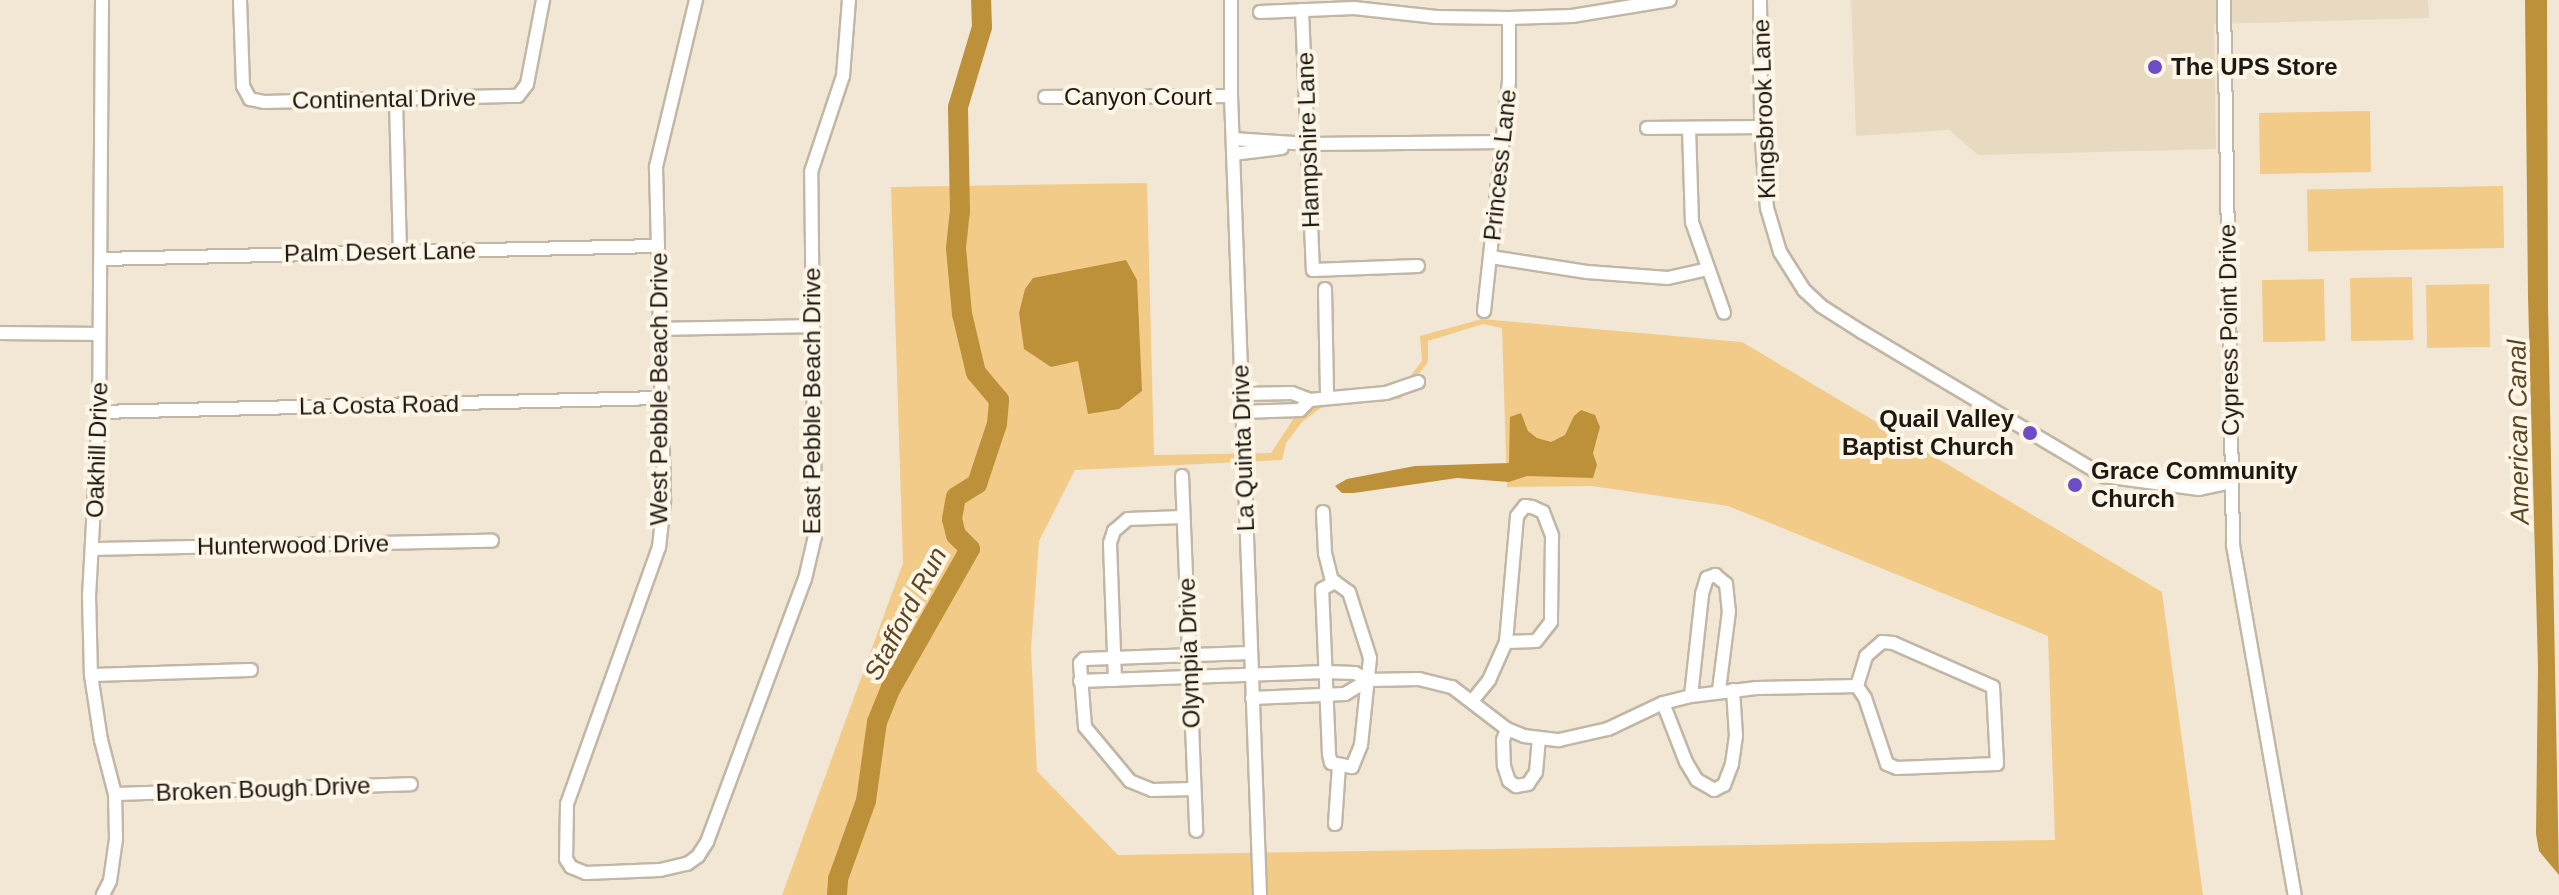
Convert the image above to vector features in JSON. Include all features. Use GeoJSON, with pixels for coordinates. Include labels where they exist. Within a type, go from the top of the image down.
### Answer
{"type":"FeatureCollection","features":[{"type":"Feature","properties":{"kind":"street","name":"Oakhill Drive"},"geometry":{"type":"LineString","coordinates":[[102,0],[99,412],[94,549],[89,595],[91,675],[101,740],[115,794],[116,839],[110,881],[103,895]]}},
{"type":"Feature","properties":{"kind":"street","name":"Continental Drive"},"geometry":{"type":"LineString","coordinates":[[240,0],[243,86],[250,99],[264,102],[518,96],[527,84],[543,0]]}},
{"type":"Feature","properties":{"kind":"street","name":"West Pebble Beach Drive"},"geometry":{"type":"LineString","coordinates":[[568,862],[567,804],[659,547],[664,502],[659,398],[656,167],[696,0]]}},
{"type":"Feature","properties":{"kind":"street","name":"East Pebble Beach Drive"},"geometry":{"type":"LineString","coordinates":[[568,862],[571,867],[586,873],[674,868],[687,864],[707,842],[805,579],[815,536],[811,172],[843,76],[849,0]]}},
{"type":"Feature","properties":{"kind":"street","name":"La Quinta Drive"},"geometry":{"type":"LineString","coordinates":[[1231,0],[1241,412],[1260,895]]}},
{"type":"Feature","properties":{"kind":"street"},"geometry":{"type":"LineString","coordinates":[[1260,12],[1354,8],[1437,17],[1509,18],[1572,16],[1670,0]]}},
{"type":"Feature","properties":{"kind":"street","name":"Kingsbrook Lane"},"geometry":{"type":"LineString","coordinates":[[1760,0],[1761,127],[1767,208],[1788,268],[1812,298],[1862,332],[2104,476],[2149,483],[2185,476],[2212,476],[2231,482]]}},
{"type":"Feature","properties":{"kind":"street","name":"Cypress Point Drive"},"geometry":{"type":"LineString","coordinates":[[2224,0],[2233,545],[2295,895]]}},
{"type":"Feature","properties":{"kind":"street","name":"Hampshire Lane"},"geometry":{"type":"LineString","coordinates":[[1302,10],[1313,270],[1418,266]]}},
{"type":"Feature","properties":{"kind":"street","name":"Princess Lane"},"geometry":{"type":"LineString","coordinates":[[1484,311],[1509,81],[1509,18]]}},
{"type":"Feature","properties":{"kind":"street","name":"Canyon Court"},"geometry":{"type":"LineString","coordinates":[[1045,97],[1231,96]]}},
{"type":"Feature","properties":{"kind":"street"},"geometry":{"type":"LineString","coordinates":[[396,100],[400,252]]}},
{"type":"Feature","properties":{"kind":"street"},"geometry":{"type":"LineString","coordinates":[[1647,128],[1761,127]]}},
{"type":"Feature","properties":{"kind":"street"},"geometry":{"type":"LineString","coordinates":[[1689,128],[1692,222],[1724,313]]}},
{"type":"Feature","properties":{"kind":"street"},"geometry":{"type":"LineString","coordinates":[[1233,139],[1309,144],[1503,142]]}},
{"type":"Feature","properties":{"kind":"street"},"geometry":{"type":"LineString","coordinates":[[1233,154],[1309,144]]}},
{"type":"Feature","properties":{"kind":"street","name":"Palm Desert Lane"},"geometry":{"type":"LineString","coordinates":[[101,259],[658,246]]}},
{"type":"Feature","properties":{"kind":"street"},"geometry":{"type":"LineString","coordinates":[[1491,257],[1587,272],[1668,278],[1708,269]]}},
{"type":"Feature","properties":{"kind":"street"},"geometry":{"type":"LineString","coordinates":[[1325,289],[1327,398]]}},
{"type":"Feature","properties":{"kind":"street"},"geometry":{"type":"LineString","coordinates":[[660,329],[813,326]]}},
{"type":"Feature","properties":{"kind":"street"},"geometry":{"type":"LineString","coordinates":[[0,333],[99,334]]}},
{"type":"Feature","properties":{"kind":"street"},"geometry":{"type":"LineString","coordinates":[[1241,394],[1292,393],[1310,400],[1386,393],[1418,382]]}},
{"type":"Feature","properties":{"kind":"street","name":"La Costa Road"},"geometry":{"type":"LineString","coordinates":[[99,412],[659,398]]}},
{"type":"Feature","properties":{"kind":"street"},"geometry":{"type":"LineString","coordinates":[[1241,412],[1300,410],[1310,400]]}},
{"type":"Feature","properties":{"kind":"street","name":"Olympia Drive"},"geometry":{"type":"LineString","coordinates":[[1182,476],[1196,831]]}},
{"type":"Feature","properties":{"kind":"street"},"geometry":{"type":"LineString","coordinates":[[1473,700],[1489,680],[1506,642],[1517,516],[1525,506],[1532,507],[1543,512],[1552,536],[1551,622],[1536,641],[1506,642]]}},
{"type":"Feature","properties":{"kind":"street"},"geometry":{"type":"LineString","coordinates":[[1323,512],[1325,553],[1333,582],[1349,592],[1370,658],[1357,760],[1352,767],[1331,763],[1329,754],[1322,589],[1333,582]]}},
{"type":"Feature","properties":{"kind":"street"},"geometry":{"type":"LineString","coordinates":[[1115,680],[1110,543],[1114,531],[1128,519],[1183,517]]}},
{"type":"Feature","properties":{"kind":"street","name":"Hunterwood Drive"},"geometry":{"type":"LineString","coordinates":[[94,549],[492,541]]}},
{"type":"Feature","properties":{"kind":"street"},"geometry":{"type":"LineString","coordinates":[[1663,703],[1686,762],[1697,780],[1714,790],[1724,785],[1734,752],[1726,690],[1729,611],[1726,584],[1715,575],[1707,578],[1703,585],[1691,696]]}},
{"type":"Feature","properties":{"kind":"street"},"geometry":{"type":"LineString","coordinates":[[1882,642],[1893,643],[1993,687],[1997,764],[1897,768],[1887,764],[1865,698],[1857,686],[1866,656],[1882,642]]}},
{"type":"Feature","properties":{"kind":"street"},"geometry":{"type":"LineString","coordinates":[[1194,789],[1152,790],[1130,781],[1085,727],[1080,663],[1084,659],[1250,653]]}},
{"type":"Feature","properties":{"kind":"street"},"geometry":{"type":"LineString","coordinates":[[91,675],[251,670]]}},
{"type":"Feature","properties":{"kind":"street"},"geometry":{"type":"LineString","coordinates":[[1080,681],[1325,672],[1355,673],[1368,680],[1436,682],[1473,700],[1507,729],[1559,740],[1595,734],[1663,703],[1691,696],[1726,690],[1857,686]]}},
{"type":"Feature","properties":{"kind":"street"},"geometry":{"type":"LineString","coordinates":[[1252,698],[1345,694],[1368,680]]}},
{"type":"Feature","properties":{"kind":"street"},"geometry":{"type":"LineString","coordinates":[[1507,729],[1503,740],[1504,766],[1509,781],[1516,786],[1528,784],[1536,772],[1539,738]]}},
{"type":"Feature","properties":{"kind":"street"},"geometry":{"type":"LineString","coordinates":[[1335,824],[1339,765]]}},
{"type":"Feature","properties":{"kind":"street","name":"Broken Bough Drive"},"geometry":{"type":"LineString","coordinates":[[115,794],[411,784]]}},
{"type":"Feature","properties":{"kind":"shaded area"},"geometry":{"type":"Polygon","coordinates":[[[1851,0],[2428,0],[2429,18],[2214,24],[2216,149],[1978,155],[1949,130],[1856,136],[1851,0]]]}},
{"type":"Feature","properties":{"kind":"shaded area","name":"American Canal"},"geometry":{"type":"Polygon","coordinates":[[[2525,0],[2547,0],[2548,304],[2559,875],[2539,851],[2536,834],[2538,667],[2528,297],[2525,0]]]}},
{"type":"Feature","properties":{"kind":"shaded area"},"geometry":{"type":"Polygon","coordinates":[[[2370,111],[2371,172],[2260,174],[2259,113],[2370,111]]]}},
{"type":"Feature","properties":{"kind":"shaded area"},"geometry":{"type":"Polygon","coordinates":[[[1147,183],[1154,455],[1271,453],[1294,418],[1314,405],[1398,392],[1422,361],[1420,336],[1482,319],[1742,342],[2162,592],[2203,895],[782,895],[903,563],[891,187],[1147,183]],[[1483,324],[1428,341],[1428,362],[1400,399],[1347,402],[1321,408],[1303,421],[1286,443],[1282,460],[1075,470],[1039,541],[1031,649],[1037,771],[1118,855],[2055,840],[2048,636],[1728,506],[1592,486],[1507,487],[1502,328],[1483,324]]]}},
{"type":"Feature","properties":{"kind":"shaded area"},"geometry":{"type":"Polygon","coordinates":[[[2503,186],[2504,248],[2308,251],[2307,189],[2503,186]]]}},
{"type":"Feature","properties":{"kind":"shaded area"},"geometry":{"type":"Polygon","coordinates":[[[1126,260],[1137,280],[1142,391],[1119,409],[1088,414],[1078,361],[1051,367],[1024,349],[1019,313],[1025,289],[1033,278],[1126,260]]]}},
{"type":"Feature","properties":{"kind":"shaded area"},"geometry":{"type":"Polygon","coordinates":[[[2412,277],[2413,340],[2351,341],[2350,278],[2412,277]]]}},
{"type":"Feature","properties":{"kind":"shaded area"},"geometry":{"type":"Polygon","coordinates":[[[2324,279],[2325,341],[2263,342],[2262,280],[2324,279]]]}},
{"type":"Feature","properties":{"kind":"shaded area"},"geometry":{"type":"Polygon","coordinates":[[[2489,284],[2490,347],[2427,348],[2426,285],[2489,284]]]}},
{"type":"Feature","properties":{"kind":"shaded area"},"geometry":{"type":"Polygon","coordinates":[[[1581,410],[1595,415],[1600,427],[1593,453],[1597,465],[1593,478],[1527,476],[1509,482],[1457,478],[1354,493],[1342,493],[1335,486],[1347,479],[1415,466],[1509,463],[1510,417],[1521,413],[1528,431],[1537,438],[1551,442],[1565,435],[1574,416],[1581,410]]]}},
{"type":"Feature","properties":{"kind":"waterway","name":"Stafford Run"},"geometry":{"type":"LineString","coordinates":[[837,895],[838,879],[866,801],[877,722],[891,688],[970,549],[956,535],[952,519],[956,497],[977,484],[997,424],[999,400],[976,373],[962,314],[956,248],[960,212],[958,107],[982,27],[981,0]]}},
{"type":"Feature","properties":{"kind":"place","name":"The UPS Store"},"geometry":{"type":"Point","coordinates":[2155,67]}},
{"type":"Feature","properties":{"kind":"place","name":"Quail Valley Baptist Church"},"geometry":{"type":"Point","coordinates":[2030,433]}},
{"type":"Feature","properties":{"kind":"place","name":"Grace Community Church"},"geometry":{"type":"Point","coordinates":[2075,485]}}]}
